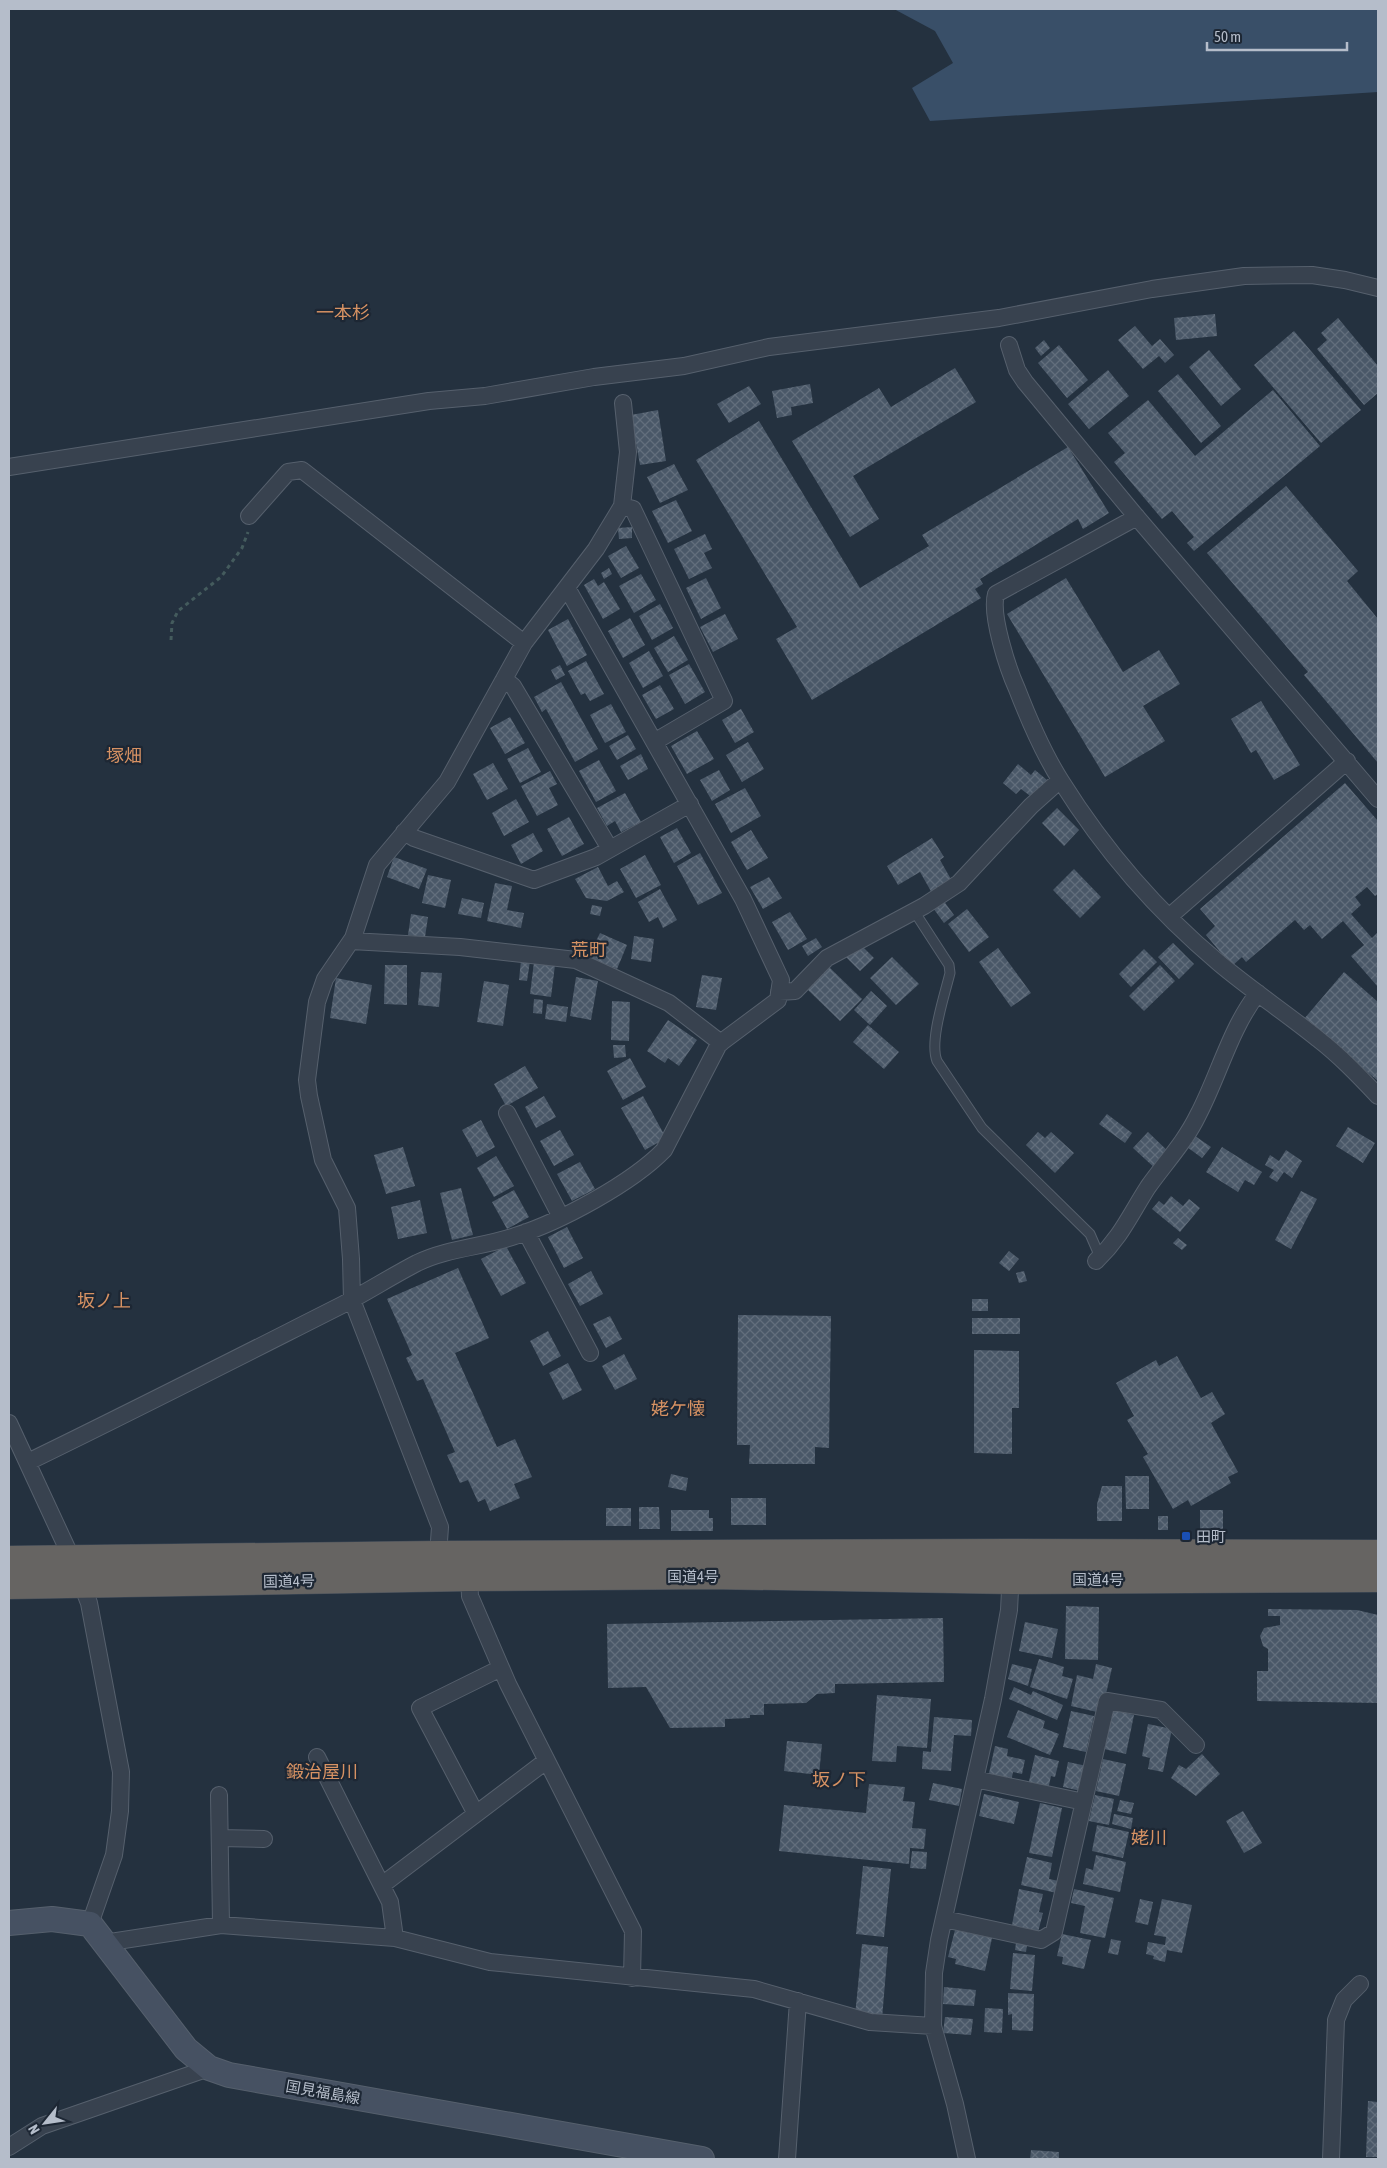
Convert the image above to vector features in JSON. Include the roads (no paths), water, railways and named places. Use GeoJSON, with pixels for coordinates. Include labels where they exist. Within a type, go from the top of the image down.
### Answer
{"type":"FeatureCollection","features":[{"type":"Feature","properties":{"kind":"highway","name":"国道4号"},"geometry":{"type":"LineString","coordinates":[[9,1560],[438,1555],[1010,1552],[1378,1554]]}},
{"type":"Feature","properties":{"kind":"highway","name":"国道4号"},"geometry":{"type":"LineString","coordinates":[[9,1584],[710,1575],[1012,1580],[1378,1578]]}},
{"type":"Feature","properties":{"kind":"main road"},"geometry":{"type":"LineString","coordinates":[[9,1923],[52,1919],[90,1924]]}},
{"type":"Feature","properties":{"kind":"main road","name":"国見福島線"},"geometry":{"type":"LineString","coordinates":[[90,1924],[186,2049],[209,2068],[229,2075],[649,2155],[702,2159]]}},
{"type":"Feature","properties":{"kind":"street"},"geometry":{"type":"LineString","coordinates":[[9,467],[429,401],[485,396],[594,377],[684,366],[769,347],[999,318],[1152,289],[1244,276],[1312,275],[1378,288]]}},
{"type":"Feature","properties":{"kind":"street"},"geometry":{"type":"LineString","coordinates":[[1008,346],[1017,370],[1025,382],[1137,517],[1378,799]]}},
{"type":"Feature","properties":{"kind":"street"},"geometry":{"type":"LineString","coordinates":[[438,1555],[440,1527],[352,1300],[352,1259],[347,1208],[323,1160],[307,1080],[317,1002],[325,978],[351,941],[377,865],[447,782],[524,643],[596,549],[622,506],[628,452],[623,403]]}},
{"type":"Feature","properties":{"kind":"street"},"geometry":{"type":"LineString","coordinates":[[249,516],[288,472],[302,470],[524,643]]}},
{"type":"Feature","properties":{"kind":"street"},"geometry":{"type":"LineString","coordinates":[[622,506],[633,509],[724,701],[654,742]]}},
{"type":"Feature","properties":{"kind":"street"},"geometry":{"type":"LineString","coordinates":[[1137,517],[996,594],[994,599],[995,610],[1010,673],[1042,746],[1060,780],[1094,830],[1125,867],[1170,916],[1219,963],[1342,1060],[1378,1096]]}},
{"type":"Feature","properties":{"kind":"street"},"geometry":{"type":"LineString","coordinates":[[28,1462],[352,1300],[434,1256],[473,1248],[526,1232],[561,1217],[607,1192],[653,1161],[664,1150],[677,1129],[714,1052],[721,1042],[778,1000],[781,980],[743,899],[566,588]]}},
{"type":"Feature","properties":{"kind":"street"},"geometry":{"type":"LineString","coordinates":[[504,679],[513,686],[610,849]]}},
{"type":"Feature","properties":{"kind":"street"},"geometry":{"type":"LineString","coordinates":[[1170,916],[1347,761]]}},
{"type":"Feature","properties":{"kind":"street"},"geometry":{"type":"LineString","coordinates":[[780,992],[795,991],[827,958],[914,911],[959,883],[1031,806],[1060,780]]}},
{"type":"Feature","properties":{"kind":"street"},"geometry":{"type":"LineString","coordinates":[[404,832],[414,838],[534,880],[610,849],[690,804]]}},
{"type":"Feature","properties":{"kind":"street"},"geometry":{"type":"LineString","coordinates":[[351,941],[460,947],[576,960],[669,1003],[721,1042]]}},
{"type":"Feature","properties":{"kind":"street"},"geometry":{"type":"LineString","coordinates":[[1098,1259],[1124,1229],[1149,1186],[1182,1144],[1199,1114],[1238,1026],[1258,993]]}},
{"type":"Feature","properties":{"kind":"street"},"geometry":{"type":"LineString","coordinates":[[507,1113],[561,1217]]}},
{"type":"Feature","properties":{"kind":"street"},"geometry":{"type":"LineString","coordinates":[[526,1232],[590,1353]]}},
{"type":"Feature","properties":{"kind":"street"},"geometry":{"type":"LineString","coordinates":[[9,1423],[72,1559],[89,1603],[121,1772],[120,1811],[114,1855],[90,1924]]}},
{"type":"Feature","properties":{"kind":"street"},"geometry":{"type":"LineString","coordinates":[[967,2159],[955,2104],[933,2026],[934,1973],[998,1672],[1009,1610],[1012,1580],[1010,1552]]}},
{"type":"Feature","properties":{"kind":"street"},"geometry":{"type":"LineString","coordinates":[[469,1577],[470,1596],[501,1668],[546,1762],[633,1931],[632,1978]]}},
{"type":"Feature","properties":{"kind":"street"},"geometry":{"type":"LineString","coordinates":[[476,1814],[420,1708],[501,1668]]}},
{"type":"Feature","properties":{"kind":"street"},"geometry":{"type":"LineString","coordinates":[[944,1919],[1041,1940],[1054,1932],[1108,1701],[1161,1710],[1196,1745]]}},
{"type":"Feature","properties":{"kind":"street"},"geometry":{"type":"LineString","coordinates":[[317,1757],[390,1902],[396,1938]]}},
{"type":"Feature","properties":{"kind":"street"},"geometry":{"type":"LineString","coordinates":[[382,1885],[546,1762]]}},
{"type":"Feature","properties":{"kind":"street"},"geometry":{"type":"LineString","coordinates":[[975,1779],[1084,1802]]}},
{"type":"Feature","properties":{"kind":"street"},"geometry":{"type":"LineString","coordinates":[[219,1795],[221,1925]]}},
{"type":"Feature","properties":{"kind":"street"},"geometry":{"type":"LineString","coordinates":[[220,1838],[264,1839]]}},
{"type":"Feature","properties":{"kind":"street"},"geometry":{"type":"LineString","coordinates":[[104,1943],[221,1925],[396,1938],[490,1962],[754,1989],[870,2022],[933,2026]]}},
{"type":"Feature","properties":{"kind":"street"},"geometry":{"type":"LineString","coordinates":[[1330,2159],[1336,2020],[1344,2000],[1360,1984]]}},
{"type":"Feature","properties":{"kind":"street"},"geometry":{"type":"LineString","coordinates":[[787,2159],[798,2001]]}},
{"type":"Feature","properties":{"kind":"street"},"geometry":{"type":"LineString","coordinates":[[9,2146],[42,2126],[209,2068]]}},
{"type":"Feature","properties":{"kind":"lane"},"geometry":{"type":"LineString","coordinates":[[914,911],[949,965],[950,973],[937,1035],[935,1055],[937,1061],[982,1128],[1090,1234],[1098,1259]]}},
{"type":"Feature","properties":{"kind":"water"},"geometry":{"type":"Polygon","coordinates":[[[894,9],[1378,9],[1378,92],[930,121],[912,88],[953,63],[935,31],[894,9]]]}},
{"type":"Feature","properties":{"kind":"place","name":"田町"},"geometry":{"type":"Point","coordinates":[1186,1536]}},
{"type":"Feature","properties":{"kind":"district","name":"一本杉"},"geometry":{"type":"Point","coordinates":[343,312]}},
{"type":"Feature","properties":{"kind":"district","name":"塚畑"},"geometry":{"type":"Point","coordinates":[124,755]}},
{"type":"Feature","properties":{"kind":"district","name":"荒町"},"geometry":{"type":"Point","coordinates":[589,949]}},
{"type":"Feature","properties":{"kind":"district","name":"坂ノ上"},"geometry":{"type":"Point","coordinates":[104,1300]}},
{"type":"Feature","properties":{"kind":"district","name":"姥ケ懐"},"geometry":{"type":"Point","coordinates":[678,1408]}},
{"type":"Feature","properties":{"kind":"district","name":"鍛治屋川"},"geometry":{"type":"Point","coordinates":[322,1771]}},
{"type":"Feature","properties":{"kind":"district","name":"坂ノ下"},"geometry":{"type":"Point","coordinates":[839,1779]}},
{"type":"Feature","properties":{"kind":"district","name":"姥川"},"geometry":{"type":"Point","coordinates":[1149,1837]}}]}
